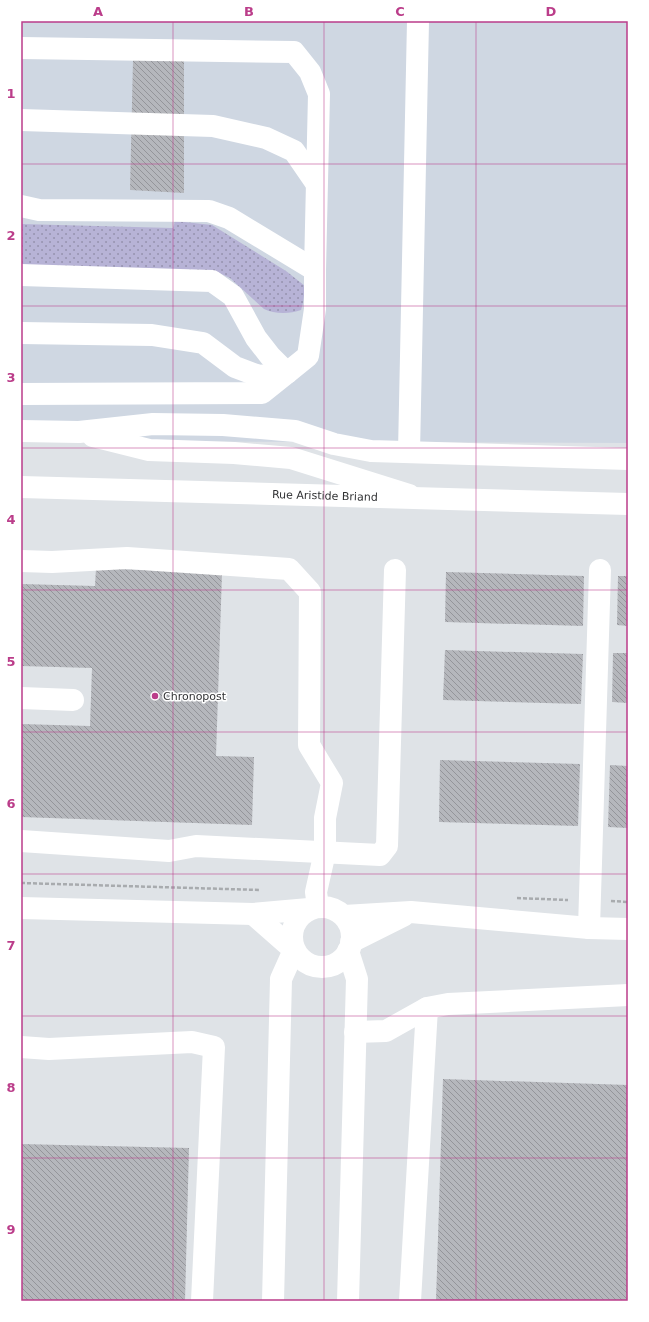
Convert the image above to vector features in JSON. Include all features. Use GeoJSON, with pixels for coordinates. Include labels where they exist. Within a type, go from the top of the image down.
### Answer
{"type":"FeatureCollection","features":[{"type":"Feature","properties":{"kind":"main road"},"geometry":{"type":"LineString","coordinates":[[409,452],[418,21]]}},
{"type":"Feature","properties":{"kind":"main road"},"geometry":{"type":"LineString","coordinates":[[21,48],[294,52],[310,72],[319,94],[316,183],[315,309],[308,356],[262,393],[21,394]]}},
{"type":"Feature","properties":{"kind":"main road"},"geometry":{"type":"LineString","coordinates":[[21,120],[213,126],[266,138],[294,151],[316,183]]}},
{"type":"Feature","properties":{"kind":"main road"},"geometry":{"type":"LineString","coordinates":[[21,206],[39,210],[209,211],[228,218],[315,270]]}},
{"type":"Feature","properties":{"kind":"main road"},"geometry":{"type":"LineString","coordinates":[[21,275],[212,281],[233,296],[256,338],[270,356],[287,373]]}},
{"type":"Feature","properties":{"kind":"main road"},"geometry":{"type":"LineString","coordinates":[[21,333],[152,335],[203,343],[235,367],[259,376],[287,373]]}},
{"type":"Feature","properties":{"kind":"main road"},"geometry":{"type":"LineString","coordinates":[[25,421],[79,432],[149,450],[234,453],[291,458],[420,498]]}},
{"type":"Feature","properties":{"kind":"main road"},"geometry":{"type":"LineString","coordinates":[[79,432],[153,424],[223,424],[295,431],[334,444],[370,451],[628,459]]}},
{"type":"Feature","properties":{"kind":"main road","name":"Rue Aristide Briand"},"geometry":{"type":"LineString","coordinates":[[21,487],[628,504]]}},
{"type":"Feature","properties":{"kind":"main road"},"geometry":{"type":"LineString","coordinates":[[21,561],[52,562],[127,558],[289,569],[310,592],[309,746],[332,783],[325,818],[325,852],[313,908],[301,915],[295,922],[292,936],[294,950],[281,979],[273,1301]]}},
{"type":"Feature","properties":{"kind":"main road"},"geometry":{"type":"LineString","coordinates":[[21,841],[169,851],[196,846],[380,855],[387,846],[395,570]]}},
{"type":"Feature","properties":{"kind":"main road"},"geometry":{"type":"LineString","coordinates":[[589,928],[600,570]]}},
{"type":"Feature","properties":{"kind":"main road"},"geometry":{"type":"LineString","coordinates":[[21,698],[73,700]]}},
{"type":"Feature","properties":{"kind":"main road"},"geometry":{"type":"LineString","coordinates":[[21,908],[253,914],[313,908],[336,910],[344,916],[352,933],[350,947],[357,979],[348,1301]]}},
{"type":"Feature","properties":{"kind":"main road"},"geometry":{"type":"LineString","coordinates":[[253,914],[294,950],[300,958],[307,963],[326,967],[339,961],[350,947],[411,912]]}},
{"type":"Feature","properties":{"kind":"main road"},"geometry":{"type":"LineString","coordinates":[[344,916],[411,912],[589,928],[628,929]]}},
{"type":"Feature","properties":{"kind":"main road"},"geometry":{"type":"LineString","coordinates":[[355,1032],[386,1031],[427,1008],[448,1004],[628,995]]}},
{"type":"Feature","properties":{"kind":"main road"},"geometry":{"type":"LineString","coordinates":[[410,1301],[427,1008]]}},
{"type":"Feature","properties":{"kind":"main road"},"geometry":{"type":"LineString","coordinates":[[21,1047],[49,1049],[192,1042],[214,1047],[202,1301]]}},
{"type":"Feature","properties":{"kind":"shaded area"},"geometry":{"type":"Polygon","coordinates":[[[21,21],[628,21],[628,443],[21,441],[21,21]]]}},
{"type":"Feature","properties":{"kind":"shaded area"},"geometry":{"type":"Polygon","coordinates":[[[175,221],[212,225],[286,271],[305,286],[301,310],[282,313],[264,309],[230,278],[215,271],[21,265],[21,224],[173,228],[175,221]]]}},
{"type":"Feature","properties":{"kind":"building"},"geometry":{"type":"Polygon","coordinates":[[[184,59],[184,193],[130,190],[133,60],[184,59]]]}},
{"type":"Feature","properties":{"kind":"building","name":"Chronopost"},"geometry":{"type":"Polygon","coordinates":[[[96,568],[222,573],[216,756],[254,757],[252,825],[21,817],[21,724],[90,726],[92,668],[21,666],[21,584],[95,586],[96,568]]]}},
{"type":"Feature","properties":{"kind":"building"},"geometry":{"type":"Polygon","coordinates":[[[446,572],[584,576],[583,626],[445,622],[446,572]]]}},
{"type":"Feature","properties":{"kind":"building"},"geometry":{"type":"Polygon","coordinates":[[[618,576],[628,576],[628,626],[617,625],[618,576]]]}},
{"type":"Feature","properties":{"kind":"building"},"geometry":{"type":"Polygon","coordinates":[[[445,650],[583,654],[581,704],[443,700],[445,650]]]}},
{"type":"Feature","properties":{"kind":"building"},"geometry":{"type":"Polygon","coordinates":[[[613,653],[628,653],[628,703],[612,702],[613,653]]]}},
{"type":"Feature","properties":{"kind":"building"},"geometry":{"type":"Polygon","coordinates":[[[440,760],[580,764],[578,826],[439,822],[440,760]]]}},
{"type":"Feature","properties":{"kind":"building"},"geometry":{"type":"Polygon","coordinates":[[[610,765],[628,766],[628,828],[608,827],[610,765]]]}},
{"type":"Feature","properties":{"kind":"building"},"geometry":{"type":"Polygon","coordinates":[[[443,1079],[628,1085],[628,1301],[436,1301],[443,1079]]]}},
{"type":"Feature","properties":{"kind":"building"},"geometry":{"type":"Polygon","coordinates":[[[21,1144],[189,1148],[185,1301],[21,1301],[21,1144]]]}},
{"type":"Feature","properties":{"kind":"place","name":"Chronopost"},"geometry":{"type":"Point","coordinates":[155,696]}}]}
